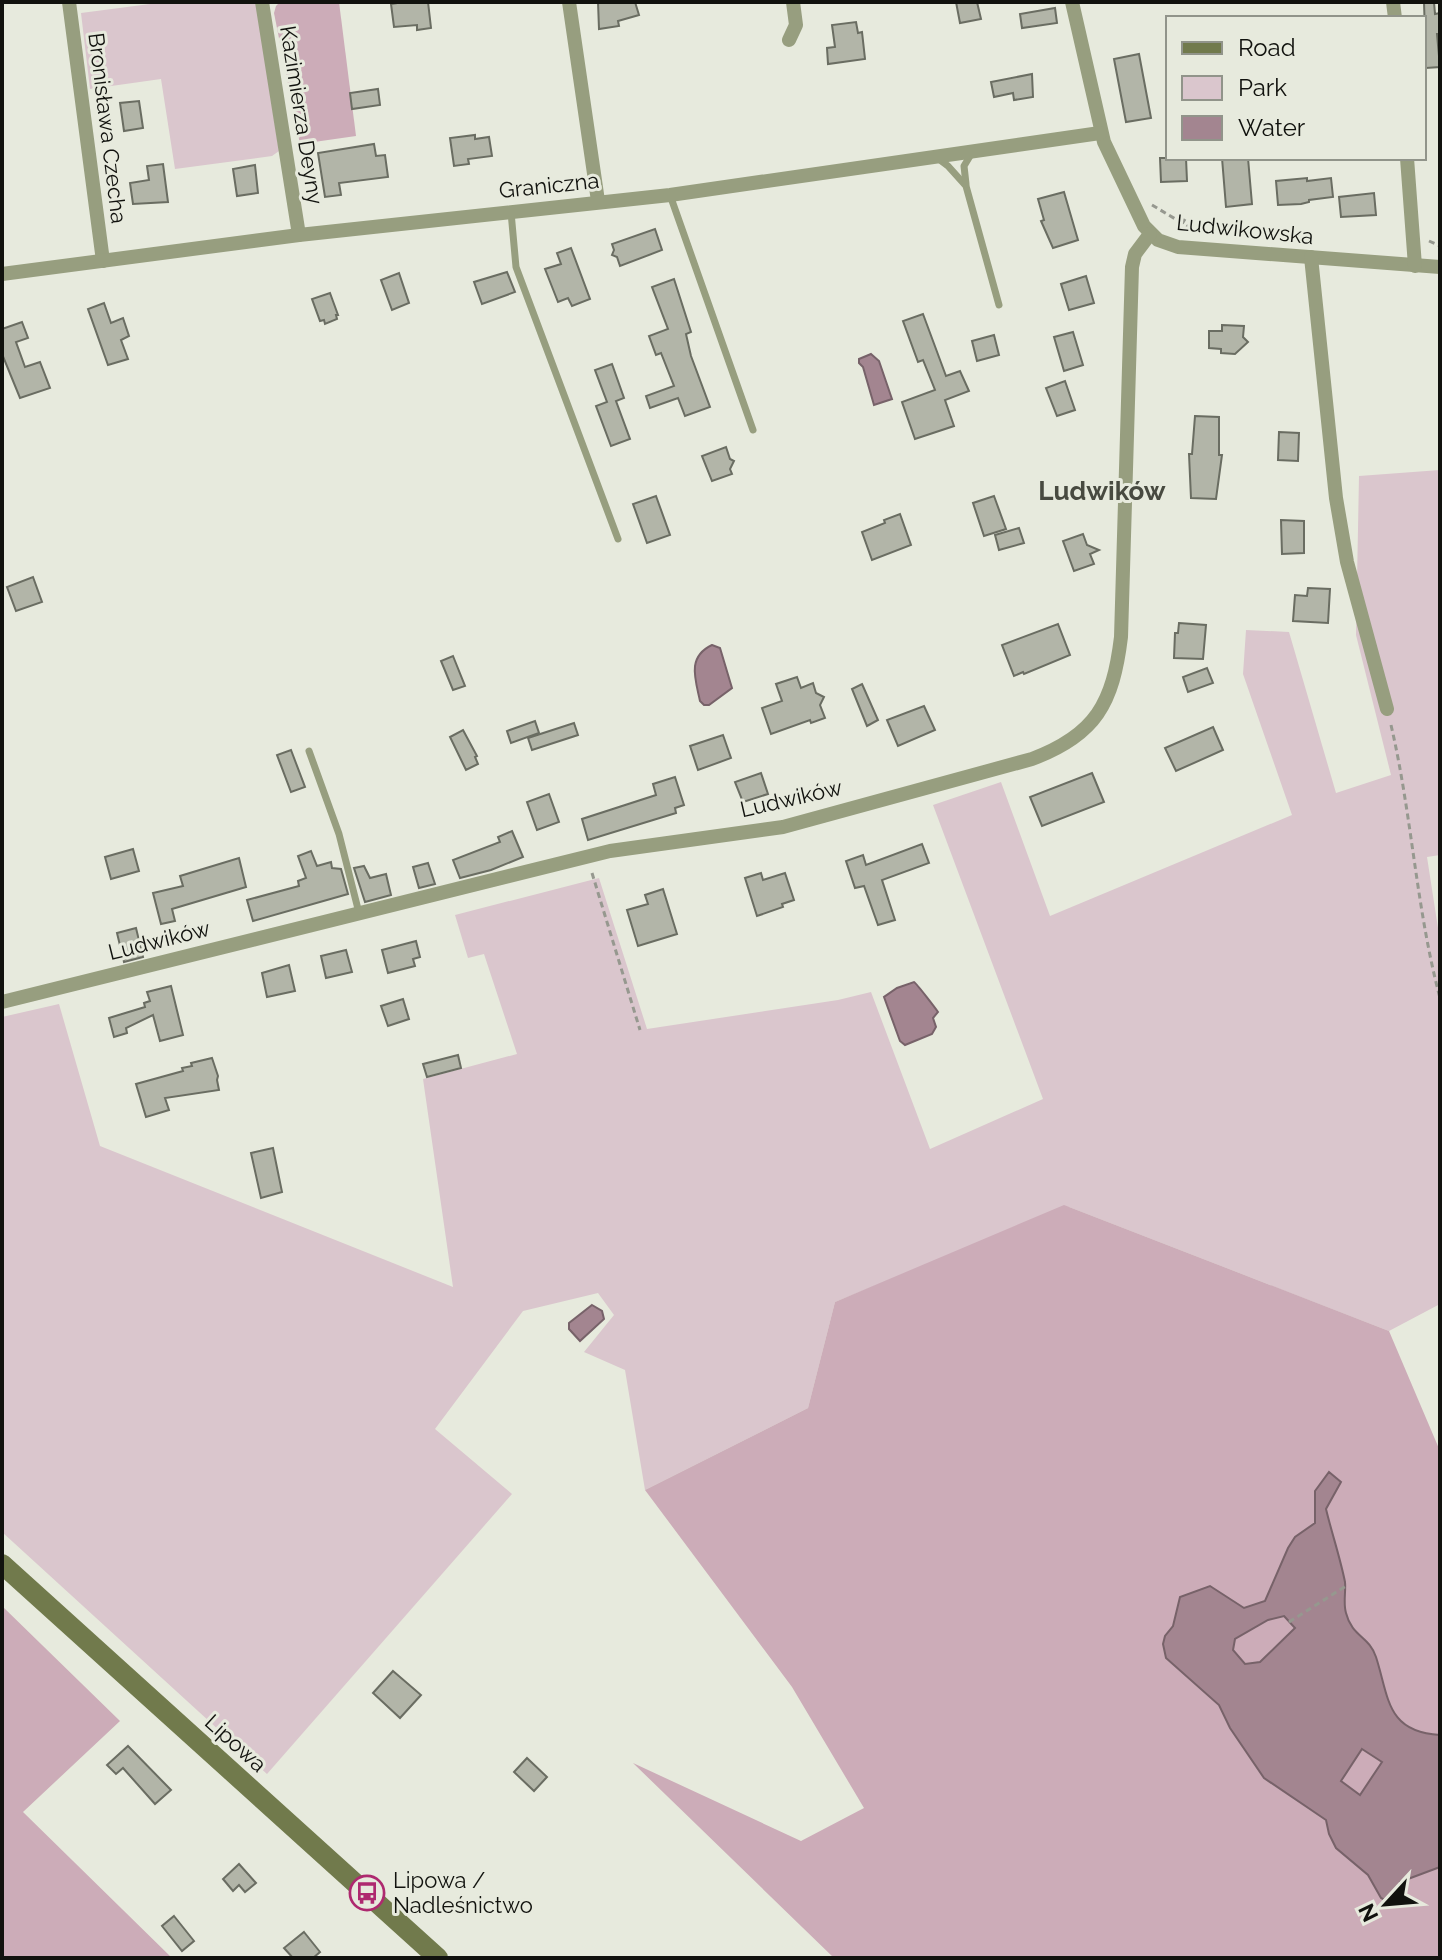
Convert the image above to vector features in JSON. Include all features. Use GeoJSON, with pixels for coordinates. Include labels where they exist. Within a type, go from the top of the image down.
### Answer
{"type":"FeatureCollection","features":[{"type":"Feature","properties":{"kind":"main road","name":"Lipowa"},"geometry":{"type":"LineString","coordinates":[[2,1564],[438,1958]]}},
{"type":"Feature","properties":{"kind":"street","name":"Bronisława Czecha"},"geometry":{"type":"LineString","coordinates":[[69,2],[103,261]]}},
{"type":"Feature","properties":{"kind":"street","name":"Kazimierza Deyny"},"geometry":{"type":"LineString","coordinates":[[262,2],[299,235]]}},
{"type":"Feature","properties":{"kind":"street"},"geometry":{"type":"LineString","coordinates":[[569,2],[598,201]]}},
{"type":"Feature","properties":{"kind":"street"},"geometry":{"type":"LineString","coordinates":[[789,40],[796,25],[793,2]]}},
{"type":"Feature","properties":{"kind":"street","name":"Ludwikowska"},"geometry":{"type":"LineString","coordinates":[[1072,2],[1100,133],[1150,234],[1166,245],[1178,247],[1440,267]]}},
{"type":"Feature","properties":{"kind":"street","name":"Graniczna"},"geometry":{"type":"LineString","coordinates":[[2,274],[299,235],[670,195],[1100,133]]}},
{"type":"Feature","properties":{"kind":"street"},"geometry":{"type":"LineString","coordinates":[[1407,160],[1415,266]]}},
{"type":"Feature","properties":{"kind":"street","name":"Ludwików"},"geometry":{"type":"LineString","coordinates":[[2,1002],[610,851],[783,827],[1032,759],[1075,739],[1103,708],[1113,684],[1121,637],[1132,267],[1135,254],[1150,234]]}},
{"type":"Feature","properties":{"kind":"street"},"geometry":{"type":"LineString","coordinates":[[1311,257],[1336,498],[1347,562],[1387,709]]}},
{"type":"Feature","properties":{"kind":"lane"},"geometry":{"type":"LineString","coordinates":[[973,151],[964,166],[966,186],[999,305]]}},
{"type":"Feature","properties":{"kind":"lane"},"geometry":{"type":"LineString","coordinates":[[935,157],[966,186]]}},
{"type":"Feature","properties":{"kind":"lane"},"geometry":{"type":"LineString","coordinates":[[670,195],[753,430]]}},
{"type":"Feature","properties":{"kind":"lane"},"geometry":{"type":"LineString","coordinates":[[511,211],[516,267],[618,539]]}},
{"type":"Feature","properties":{"kind":"lane"},"geometry":{"type":"LineString","coordinates":[[309,751],[339,834],[359,913]]}},
{"type":"Feature","properties":{"kind":"path"},"geometry":{"type":"LineString","coordinates":[[1145,200],[1195,231],[1211,233]]}},
{"type":"Feature","properties":{"kind":"path"},"geometry":{"type":"LineString","coordinates":[[1173,238],[1185,219]]}},
{"type":"Feature","properties":{"kind":"path"},"geometry":{"type":"LineString","coordinates":[[1387,709],[1401,768],[1421,917],[1440,998]]}},
{"type":"Feature","properties":{"kind":"path"},"geometry":{"type":"LineString","coordinates":[[587,857],[640,1030]]}},
{"type":"Feature","properties":{"kind":"path"},"geometry":{"type":"LineString","coordinates":[[1289,1622],[1346,1586]]}},
{"type":"Feature","properties":{"kind":"green space"},"geometry":{"type":"Polygon","coordinates":[[[150,2],[256,2],[279,151],[272,156],[175,169],[161,79],[90,89],[81,13],[150,2]]]}},
{"type":"Feature","properties":{"kind":"green space"},"geometry":{"type":"Polygon","coordinates":[[[1440,470],[1440,855],[1427,857],[1440,941],[1440,1304],[1389,1331],[1069,1207],[835,1302],[808,1408],[645,1490],[625,1370],[584,1352],[614,1315],[598,1293],[523,1311],[435,1429],[512,1494],[267,1774],[2,1532],[2,1017],[59,1004],[100,1146],[453,1287],[423,1079],[517,1054],[484,954],[468,958],[455,915],[599,878],[647,1029],[838,1000],[871,992],[930,1149],[1043,1099],[933,805],[1001,782],[1050,916],[1292,815],[1243,674],[1246,630],[1289,632],[1336,793],[1391,775],[1356,635],[1359,476],[1440,470]]]}},
{"type":"Feature","properties":{"kind":"shaded area"},"geometry":{"type":"Polygon","coordinates":[[[280,2],[339,2],[356,136],[300,144],[274,13],[280,2]]]}},
{"type":"Feature","properties":{"kind":"shaded area"},"geometry":{"type":"Polygon","coordinates":[[[1064,1205],[1389,1331],[1440,1451],[1440,1958],[834,1958],[633,1763],[801,1841],[864,1808],[792,1687],[645,1490],[808,1408],[835,1302],[1064,1205]]]}},
{"type":"Feature","properties":{"kind":"shaded area"},"geometry":{"type":"Polygon","coordinates":[[[2,1606],[120,1721],[23,1812],[172,1958],[2,1958],[2,1606]]]}},
{"type":"Feature","properties":{"kind":"water"},"geometry":{"type":"Polygon","coordinates":[[[871,354],[879,361],[892,399],[874,405],[863,367],[859,363],[859,359],[871,354]]]}},
{"type":"Feature","properties":{"kind":"water"},"geometry":{"type":"Polygon","coordinates":[[[712,645],[720,648],[732,688],[709,705],[704,705],[700,701],[695,669],[699,656],[712,645]]]}},
{"type":"Feature","properties":{"kind":"water"},"geometry":{"type":"Polygon","coordinates":[[[914,982],[938,1012],[933,1018],[936,1027],[932,1034],[905,1045],[900,1041],[884,997],[914,982]]]}},
{"type":"Feature","properties":{"kind":"water"},"geometry":{"type":"Polygon","coordinates":[[[592,1305],[602,1311],[604,1319],[580,1341],[569,1329],[569,1323],[592,1305]]]}},
{"type":"Feature","properties":{"kind":"water"},"geometry":{"type":"Polygon","coordinates":[[[1329,1472],[1341,1482],[1326,1509],[1345,1582],[1345,1609],[1352,1627],[1373,1650],[1393,1710],[1399,1720],[1409,1727],[1440,1735],[1440,1867],[1400,1882],[1402,1898],[1392,1904],[1381,1898],[1368,1875],[1336,1848],[1326,1820],[1264,1778],[1230,1728],[1219,1705],[1166,1658],[1163,1644],[1173,1626],[1180,1597],[1210,1586],[1244,1608],[1265,1601],[1295,1537],[1315,1523],[1315,1491],[1329,1472]],[[1284,1616],[1268,1620],[1235,1639],[1233,1650],[1245,1664],[1260,1662],[1295,1628],[1284,1616]],[[1362,1749],[1341,1781],[1360,1795],[1382,1762],[1362,1749]]]}},
{"type":"Feature","properties":{"kind":"building"},"geometry":{"type":"Polygon","coordinates":[[[428,2],[431,28],[417,30],[417,25],[394,27],[391,4],[428,2]]]}},
{"type":"Feature","properties":{"kind":"building"},"geometry":{"type":"Polygon","coordinates":[[[598,2],[635,2],[639,15],[618,21],[619,26],[599,29],[598,2]]]}},
{"type":"Feature","properties":{"kind":"building"},"geometry":{"type":"Polygon","coordinates":[[[956,2],[977,2],[981,19],[960,23],[956,2]]]}},
{"type":"Feature","properties":{"kind":"building"},"geometry":{"type":"Polygon","coordinates":[[[1424,2],[1434,2],[1435,14],[1440,13],[1440,34],[1437,34],[1440,67],[1426,68],[1424,2]]]}},
{"type":"Feature","properties":{"kind":"building"},"geometry":{"type":"Polygon","coordinates":[[[1055,8],[1057,23],[1022,28],[1020,14],[1055,8]]]}},
{"type":"Feature","properties":{"kind":"building"},"geometry":{"type":"Polygon","coordinates":[[[856,22],[858,33],[862,32],[865,59],[828,64],[827,48],[835,47],[832,25],[856,22]]]}},
{"type":"Feature","properties":{"kind":"building"},"geometry":{"type":"Polygon","coordinates":[[[1139,54],[1151,118],[1126,122],[1114,59],[1139,54]]]}},
{"type":"Feature","properties":{"kind":"building"},"geometry":{"type":"Polygon","coordinates":[[[1032,74],[1033,97],[1014,100],[1013,93],[994,97],[991,82],[1032,74]]]}},
{"type":"Feature","properties":{"kind":"building"},"geometry":{"type":"Polygon","coordinates":[[[378,89],[380,105],[352,109],[350,93],[378,89]]]}},
{"type":"Feature","properties":{"kind":"building"},"geometry":{"type":"Polygon","coordinates":[[[139,101],[143,128],[124,131],[120,103],[139,101]]]}},
{"type":"Feature","properties":{"kind":"building"},"geometry":{"type":"Polygon","coordinates":[[[475,135],[475,139],[489,137],[492,156],[468,159],[469,164],[454,166],[450,138],[475,135]]]}},
{"type":"Feature","properties":{"kind":"building"},"geometry":{"type":"Polygon","coordinates":[[[374,144],[376,156],[385,155],[388,177],[339,183],[341,195],[325,197],[318,153],[374,144]]]}},
{"type":"Feature","properties":{"kind":"building"},"geometry":{"type":"Polygon","coordinates":[[[1160,158],[1186,160],[1187,181],[1161,182],[1160,158]]]}},
{"type":"Feature","properties":{"kind":"building"},"geometry":{"type":"Polygon","coordinates":[[[1222,160],[1248,160],[1252,204],[1226,207],[1222,160]]]}},
{"type":"Feature","properties":{"kind":"building"},"geometry":{"type":"Polygon","coordinates":[[[163,164],[168,202],[133,204],[130,183],[149,180],[147,166],[163,164]]]}},
{"type":"Feature","properties":{"kind":"building"},"geometry":{"type":"Polygon","coordinates":[[[255,165],[258,193],[237,196],[233,169],[255,165]]]}},
{"type":"Feature","properties":{"kind":"building"},"geometry":{"type":"Polygon","coordinates":[[[1307,178],[1307,181],[1331,178],[1333,197],[1278,205],[1276,181],[1307,178]]]}},
{"type":"Feature","properties":{"kind":"building"},"geometry":{"type":"Polygon","coordinates":[[[1064,192],[1078,240],[1053,248],[1041,221],[1044,220],[1038,199],[1064,192]]]}},
{"type":"Feature","properties":{"kind":"building"},"geometry":{"type":"Polygon","coordinates":[[[1374,193],[1376,215],[1341,217],[1339,197],[1374,193]]]}},
{"type":"Feature","properties":{"kind":"building"},"geometry":{"type":"Polygon","coordinates":[[[655,229],[662,250],[620,266],[617,257],[612,255],[612,244],[655,229]]]}},
{"type":"Feature","properties":{"kind":"building"},"geometry":{"type":"Polygon","coordinates":[[[571,248],[590,299],[572,306],[568,298],[558,302],[545,269],[561,264],[557,253],[571,248]]]}},
{"type":"Feature","properties":{"kind":"building"},"geometry":{"type":"Polygon","coordinates":[[[507,272],[515,292],[482,304],[474,282],[507,272]]]}},
{"type":"Feature","properties":{"kind":"building"},"geometry":{"type":"Polygon","coordinates":[[[399,273],[409,303],[392,310],[381,280],[399,273]]]}},
{"type":"Feature","properties":{"kind":"building"},"geometry":{"type":"Polygon","coordinates":[[[1086,276],[1094,303],[1069,310],[1061,284],[1086,276]]]}},
{"type":"Feature","properties":{"kind":"building"},"geometry":{"type":"Polygon","coordinates":[[[674,279],[691,332],[686,334],[691,356],[710,407],[685,416],[678,398],[650,408],[646,396],[674,386],[661,353],[656,355],[649,336],[668,329],[652,287],[674,279]]]}},
{"type":"Feature","properties":{"kind":"building"},"geometry":{"type":"Polygon","coordinates":[[[330,293],[338,315],[337,319],[325,324],[324,320],[320,321],[312,299],[330,293]]]}},
{"type":"Feature","properties":{"kind":"building"},"geometry":{"type":"Polygon","coordinates":[[[104,303],[111,323],[123,318],[129,336],[121,340],[128,359],[108,365],[88,309],[104,303]]]}},
{"type":"Feature","properties":{"kind":"building"},"geometry":{"type":"Polygon","coordinates":[[[923,314],[946,376],[960,371],[969,391],[945,400],[954,426],[915,439],[902,402],[935,390],[923,360],[918,362],[903,321],[923,314]]]}},
{"type":"Feature","properties":{"kind":"building"},"geometry":{"type":"Polygon","coordinates":[[[22,322],[28,338],[16,342],[25,367],[40,362],[50,388],[20,398],[2,354],[2,329],[22,322]]]}},
{"type":"Feature","properties":{"kind":"building"},"geometry":{"type":"Polygon","coordinates":[[[1222,325],[1244,326],[1243,337],[1248,342],[1235,354],[1209,348],[1209,331],[1222,331],[1222,325]]]}},
{"type":"Feature","properties":{"kind":"building"},"geometry":{"type":"Polygon","coordinates":[[[1073,332],[1083,365],[1064,371],[1054,337],[1073,332]]]}},
{"type":"Feature","properties":{"kind":"building"},"geometry":{"type":"Polygon","coordinates":[[[994,335],[999,355],[977,361],[972,341],[994,335]]]}},
{"type":"Feature","properties":{"kind":"building"},"geometry":{"type":"Polygon","coordinates":[[[612,364],[624,398],[616,401],[630,439],[611,446],[596,406],[607,402],[595,370],[612,364]]]}},
{"type":"Feature","properties":{"kind":"building"},"geometry":{"type":"Polygon","coordinates":[[[1065,381],[1075,410],[1057,416],[1046,388],[1065,381]]]}},
{"type":"Feature","properties":{"kind":"building"},"geometry":{"type":"Polygon","coordinates":[[[1195,416],[1219,417],[1219,455],[1222,455],[1216,499],[1191,498],[1189,454],[1192,454],[1195,416]]]}},
{"type":"Feature","properties":{"kind":"building"},"geometry":{"type":"Polygon","coordinates":[[[1279,432],[1299,433],[1298,461],[1278,460],[1279,432]]]}},
{"type":"Feature","properties":{"kind":"building"},"geometry":{"type":"Polygon","coordinates":[[[726,447],[730,459],[734,461],[730,469],[732,474],[712,481],[702,456],[726,447]]]}},
{"type":"Feature","properties":{"kind":"building"},"geometry":{"type":"Polygon","coordinates":[[[656,496],[670,535],[647,543],[633,504],[656,496]]]}},
{"type":"Feature","properties":{"kind":"building"},"geometry":{"type":"Polygon","coordinates":[[[994,496],[1006,529],[984,536],[973,503],[994,496]]]}},
{"type":"Feature","properties":{"kind":"building"},"geometry":{"type":"Polygon","coordinates":[[[900,514],[911,545],[872,560],[862,532],[900,514]]]}},
{"type":"Feature","properties":{"kind":"building"},"geometry":{"type":"Polygon","coordinates":[[[1281,520],[1304,521],[1304,553],[1282,554],[1281,520]]]}},
{"type":"Feature","properties":{"kind":"building"},"geometry":{"type":"Polygon","coordinates":[[[1019,528],[1024,543],[999,550],[995,535],[1019,528]]]}},
{"type":"Feature","properties":{"kind":"building"},"geometry":{"type":"Polygon","coordinates":[[[1083,534],[1087,545],[1099,550],[1090,554],[1094,564],[1074,571],[1063,541],[1083,534]]]}},
{"type":"Feature","properties":{"kind":"building"},"geometry":{"type":"Polygon","coordinates":[[[33,577],[42,602],[16,611],[7,587],[33,577]]]}},
{"type":"Feature","properties":{"kind":"building"},"geometry":{"type":"Polygon","coordinates":[[[1308,588],[1330,589],[1328,623],[1293,621],[1295,595],[1307,596],[1308,588]]]}},
{"type":"Feature","properties":{"kind":"building"},"geometry":{"type":"Polygon","coordinates":[[[1179,623],[1206,625],[1203,659],[1174,658],[1175,633],[1178,633],[1179,623]]]}},
{"type":"Feature","properties":{"kind":"building"},"geometry":{"type":"Polygon","coordinates":[[[1058,624],[1070,655],[1014,676],[1002,645],[1058,624]]]}},
{"type":"Feature","properties":{"kind":"building"},"geometry":{"type":"Polygon","coordinates":[[[453,656],[465,686],[453,690],[441,661],[453,656]]]}},
{"type":"Feature","properties":{"kind":"building"},"geometry":{"type":"Polygon","coordinates":[[[1207,668],[1213,683],[1188,692],[1183,677],[1207,668]]]}},
{"type":"Feature","properties":{"kind":"building"},"geometry":{"type":"Polygon","coordinates":[[[797,677],[801,688],[813,683],[816,693],[824,697],[820,705],[825,718],[771,734],[762,708],[782,701],[776,684],[797,677]]]}},
{"type":"Feature","properties":{"kind":"building"},"geometry":{"type":"Polygon","coordinates":[[[862,684],[878,720],[867,726],[852,689],[862,684]]]}},
{"type":"Feature","properties":{"kind":"building"},"geometry":{"type":"Polygon","coordinates":[[[924,706],[935,730],[898,746],[887,720],[924,706]]]}},
{"type":"Feature","properties":{"kind":"building"},"geometry":{"type":"Polygon","coordinates":[[[535,721],[539,733],[511,743],[507,731],[535,721]]]}},
{"type":"Feature","properties":{"kind":"building"},"geometry":{"type":"Polygon","coordinates":[[[574,723],[578,735],[532,750],[528,738],[574,723]]]}},
{"type":"Feature","properties":{"kind":"building"},"geometry":{"type":"Polygon","coordinates":[[[1213,727],[1223,750],[1176,771],[1165,748],[1213,727]]]}},
{"type":"Feature","properties":{"kind":"building"},"geometry":{"type":"Polygon","coordinates":[[[463,730],[478,764],[466,770],[450,737],[463,730]]]}},
{"type":"Feature","properties":{"kind":"building"},"geometry":{"type":"Polygon","coordinates":[[[723,735],[731,758],[698,770],[690,746],[723,735]]]}},
{"type":"Feature","properties":{"kind":"building"},"geometry":{"type":"Polygon","coordinates":[[[291,750],[305,787],[291,792],[277,755],[291,750]]]}},
{"type":"Feature","properties":{"kind":"building"},"geometry":{"type":"Polygon","coordinates":[[[761,773],[768,794],[743,802],[735,782],[761,773]]]}},
{"type":"Feature","properties":{"kind":"building"},"geometry":{"type":"Polygon","coordinates":[[[1092,773],[1104,802],[1042,826],[1030,797],[1092,773]]]}},
{"type":"Feature","properties":{"kind":"building"},"geometry":{"type":"Polygon","coordinates":[[[675,777],[684,805],[675,808],[676,813],[588,840],[582,819],[656,795],[653,784],[675,777]]]}},
{"type":"Feature","properties":{"kind":"building"},"geometry":{"type":"Polygon","coordinates":[[[549,794],[559,822],[537,830],[527,802],[549,794]]]}},
{"type":"Feature","properties":{"kind":"building"},"geometry":{"type":"Polygon","coordinates":[[[512,831],[523,857],[460,878],[453,860],[500,842],[498,837],[512,831]]]}},
{"type":"Feature","properties":{"kind":"building"},"geometry":{"type":"Polygon","coordinates":[[[922,844],[929,863],[882,880],[895,920],[878,925],[864,886],[855,888],[846,861],[863,855],[866,865],[922,844]]]}},
{"type":"Feature","properties":{"kind":"building"},"geometry":{"type":"Polygon","coordinates":[[[133,849],[139,871],[111,879],[105,857],[133,849]]]}},
{"type":"Feature","properties":{"kind":"building"},"geometry":{"type":"Polygon","coordinates":[[[311,851],[317,866],[331,862],[332,868],[341,869],[348,894],[253,921],[247,900],[299,886],[298,881],[306,878],[298,856],[311,851]]]}},
{"type":"Feature","properties":{"kind":"building"},"geometry":{"type":"Polygon","coordinates":[[[239,858],[246,887],[172,909],[175,921],[161,924],[153,893],[183,886],[180,876],[239,858]]]}},
{"type":"Feature","properties":{"kind":"building"},"geometry":{"type":"Polygon","coordinates":[[[428,863],[435,884],[419,888],[413,867],[428,863]]]}},
{"type":"Feature","properties":{"kind":"building"},"geometry":{"type":"Polygon","coordinates":[[[364,866],[370,878],[386,874],[391,895],[365,902],[354,868],[364,866]]]}},
{"type":"Feature","properties":{"kind":"building"},"geometry":{"type":"Polygon","coordinates":[[[761,873],[763,880],[785,873],[794,900],[757,916],[745,878],[761,873]]]}},
{"type":"Feature","properties":{"kind":"building"},"geometry":{"type":"Polygon","coordinates":[[[663,889],[677,934],[638,946],[627,910],[648,904],[645,895],[663,889]]]}},
{"type":"Feature","properties":{"kind":"building"},"geometry":{"type":"Polygon","coordinates":[[[136,928],[143,957],[124,962],[117,933],[136,928]]]}},
{"type":"Feature","properties":{"kind":"building"},"geometry":{"type":"Polygon","coordinates":[[[416,941],[420,957],[413,959],[415,966],[388,973],[382,950],[416,941]]]}},
{"type":"Feature","properties":{"kind":"building"},"geometry":{"type":"Polygon","coordinates":[[[346,950],[352,972],[326,978],[321,956],[346,950]]]}},
{"type":"Feature","properties":{"kind":"building"},"geometry":{"type":"Polygon","coordinates":[[[289,965],[295,991],[267,997],[262,973],[289,965]]]}},
{"type":"Feature","properties":{"kind":"building"},"geometry":{"type":"Polygon","coordinates":[[[171,986],[183,1035],[160,1041],[153,1015],[126,1028],[127,1033],[114,1037],[109,1018],[145,1007],[144,1003],[150,1001],[147,992],[171,986]]]}},
{"type":"Feature","properties":{"kind":"building"},"geometry":{"type":"Polygon","coordinates":[[[403,999],[409,1019],[388,1026],[381,1006],[403,999]]]}},
{"type":"Feature","properties":{"kind":"building"},"geometry":{"type":"Polygon","coordinates":[[[458,1055],[461,1068],[427,1077],[423,1064],[458,1055]]]}},
{"type":"Feature","properties":{"kind":"building"},"geometry":{"type":"Polygon","coordinates":[[[212,1058],[219,1090],[165,1098],[169,1110],[146,1117],[136,1084],[183,1071],[182,1068],[192,1066],[191,1063],[212,1058]]]}},
{"type":"Feature","properties":{"kind":"building"},"geometry":{"type":"Polygon","coordinates":[[[273,1148],[282,1192],[261,1198],[251,1153],[273,1148]]]}},
{"type":"Feature","properties":{"kind":"building"},"geometry":{"type":"Polygon","coordinates":[[[393,1671],[421,1695],[400,1718],[373,1693],[393,1671]]]}},
{"type":"Feature","properties":{"kind":"building"},"geometry":{"type":"Polygon","coordinates":[[[128,1746],[171,1790],[155,1804],[123,1768],[116,1774],[107,1765],[128,1746]]]}},
{"type":"Feature","properties":{"kind":"building"},"geometry":{"type":"Polygon","coordinates":[[[527,1758],[547,1777],[534,1791],[514,1772],[527,1758]]]}},
{"type":"Feature","properties":{"kind":"building"},"geometry":{"type":"Polygon","coordinates":[[[239,1864],[256,1883],[245,1892],[239,1885],[233,1891],[223,1879],[239,1864]]]}},
{"type":"Feature","properties":{"kind":"building"},"geometry":{"type":"Polygon","coordinates":[[[174,1916],[194,1941],[182,1951],[162,1926],[174,1916]]]}},
{"type":"Feature","properties":{"kind":"building"},"geometry":{"type":"Polygon","coordinates":[[[304,1932],[320,1952],[313,1958],[293,1958],[284,1948],[304,1932]]]}},
{"type":"Feature","properties":{"kind":"place","name":"Lipowa / Nadleśnictwo"},"geometry":{"type":"Point","coordinates":[367,1893]}},
{"type":"Feature","properties":{"kind":"district","name":"Ludwików"},"geometry":{"type":"Point","coordinates":[1102,491]}}]}
